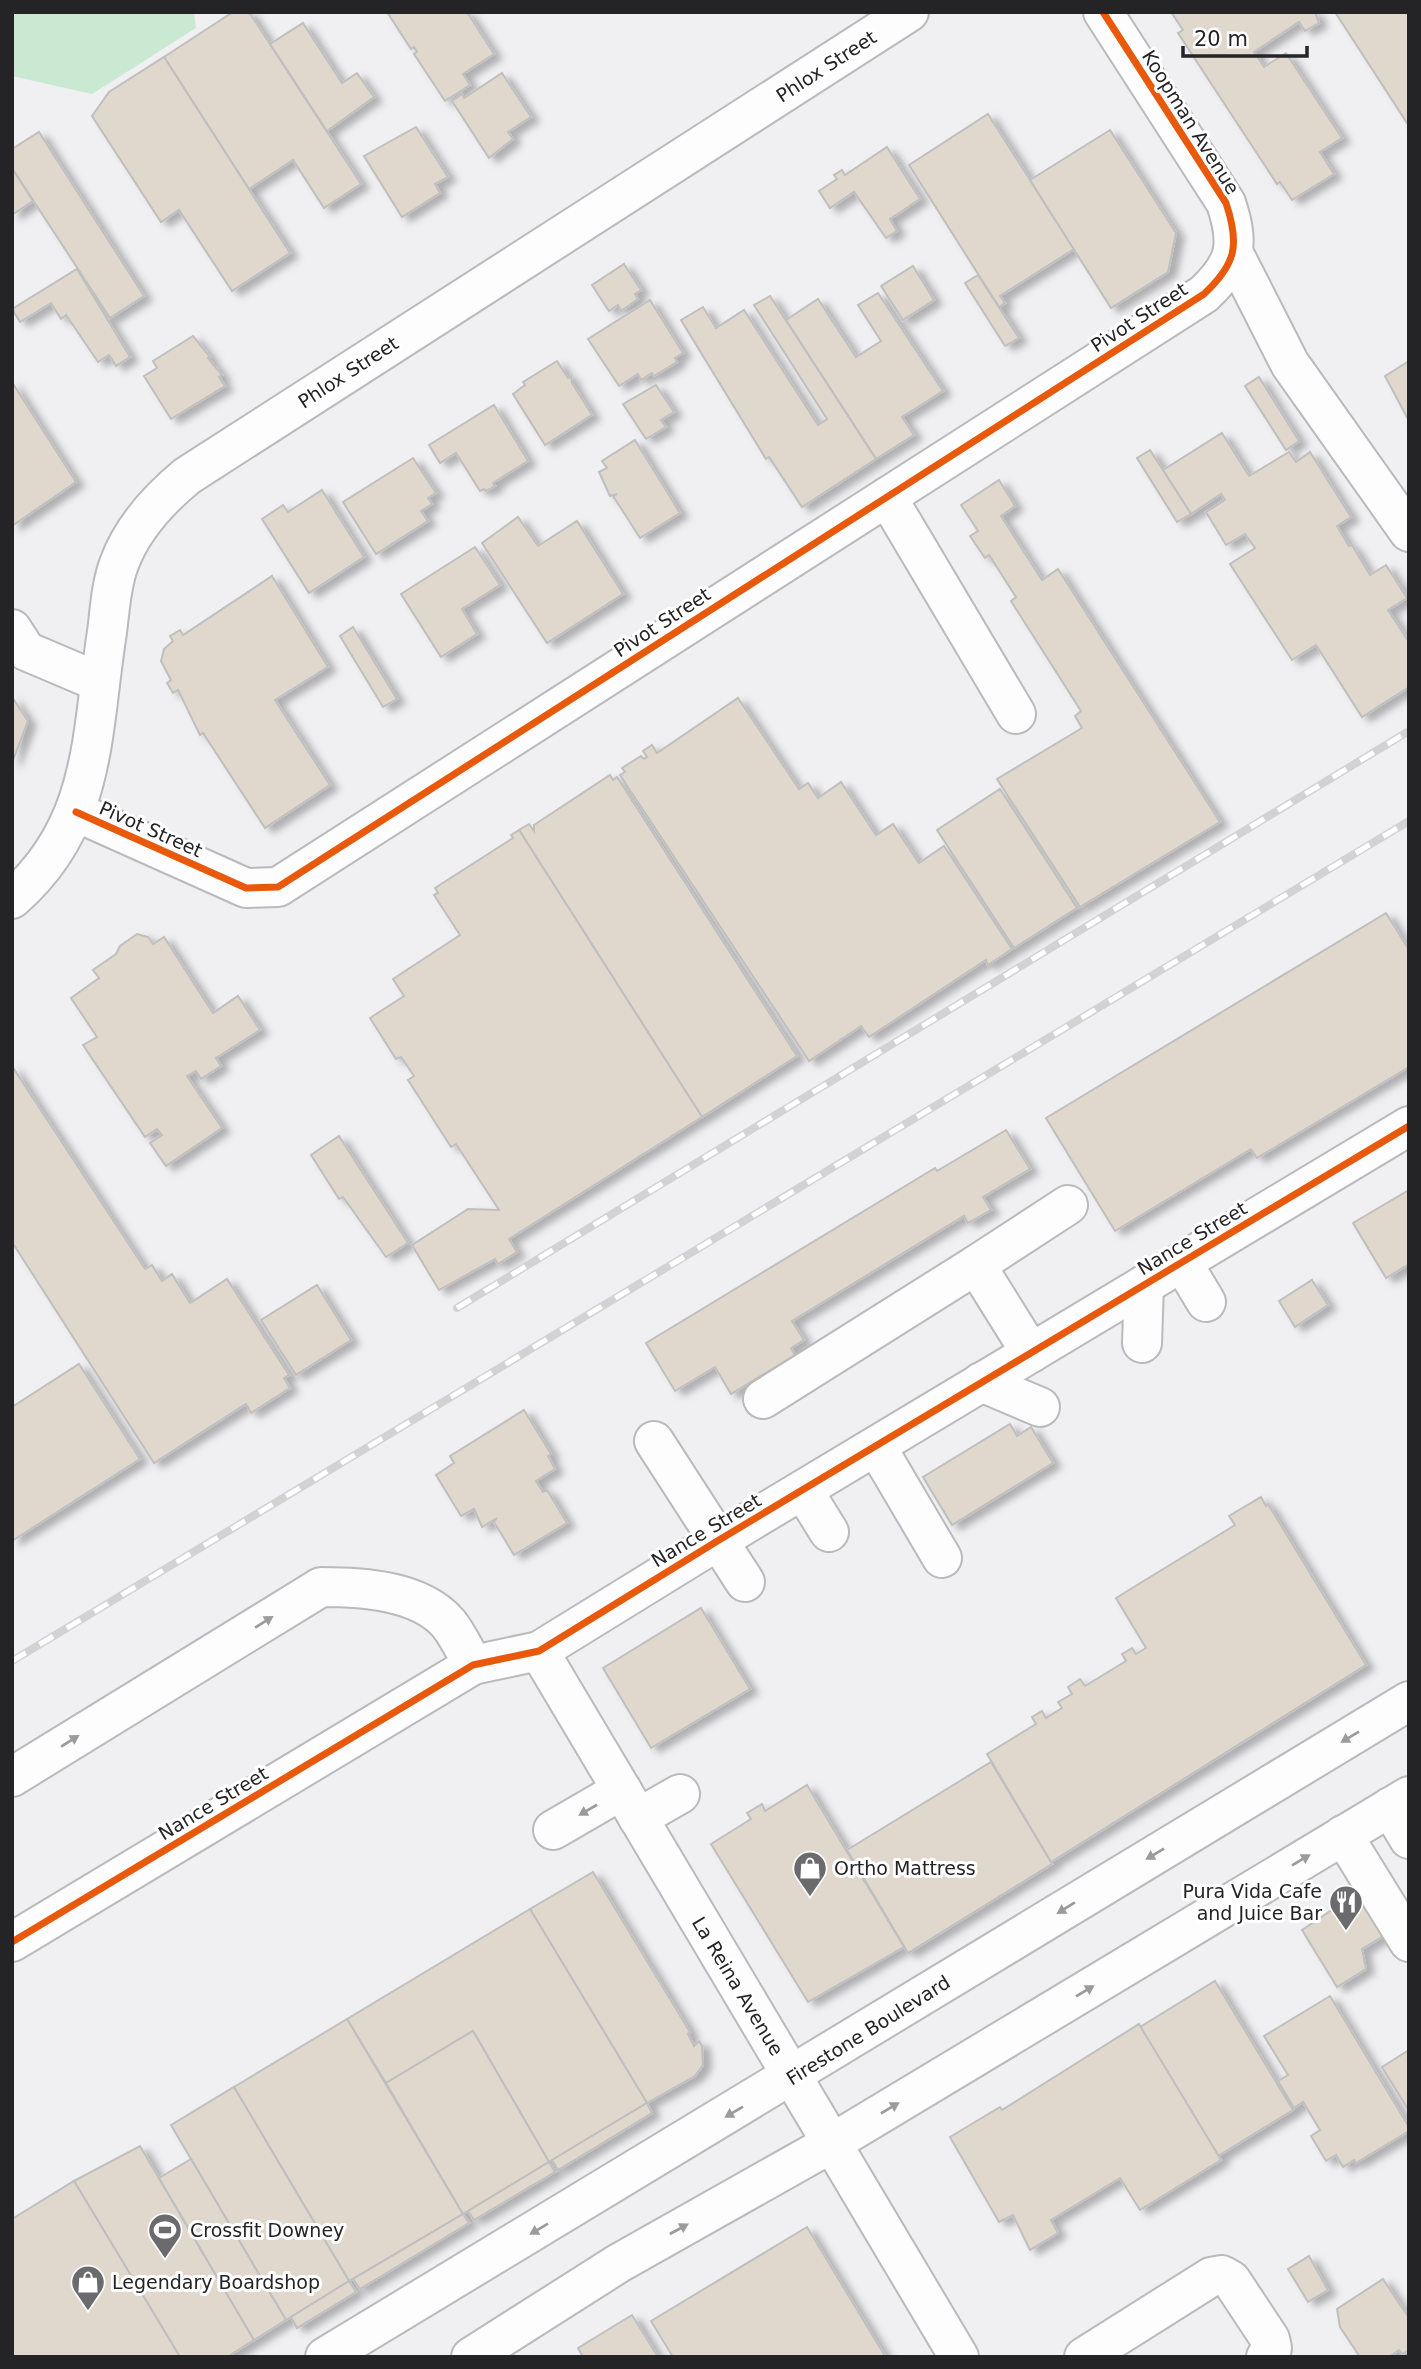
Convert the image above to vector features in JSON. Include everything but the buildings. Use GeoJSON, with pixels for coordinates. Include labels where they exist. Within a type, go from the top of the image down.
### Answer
{"type":"FeatureCollection","features":[{"type":"Feature","properties":{"kind":"street","name":"Phlox Street"},"geometry":{"type":"LineString","coordinates":[[12,899],[49,860],[76,812],[88,776],[99,682],[119,563],[142,522],[181,481],[870,22],[909,12]]}},
{"type":"Feature","properties":{"kind":"street","name":"Koopman Avenue"},"geometry":{"type":"LineString","coordinates":[[1103,12],[1226,204],[1234,227],[1234,254]]}},
{"type":"Feature","properties":{"kind":"street","name":"Pivot Street"},"geometry":{"type":"LineString","coordinates":[[76,812],[246,888],[278,887],[1204,294],[1223,276],[1234,254]]}},
{"type":"Feature","properties":{"kind":"street"},"geometry":{"type":"LineString","coordinates":[[1234,254],[1290,363],[1409,532]]}},
{"type":"Feature","properties":{"kind":"street"},"geometry":{"type":"LineString","coordinates":[[887,496],[1016,714]]}},
{"type":"Feature","properties":{"kind":"street"},"geometry":{"type":"LineString","coordinates":[[12,629],[26,651],[99,682]]}},
{"type":"Feature","properties":{"kind":"street","name":"Nance Street"},"geometry":{"type":"LineString","coordinates":[[12,1942],[473,1665],[539,1651],[1409,1126]]}},
{"type":"Feature","properties":{"kind":"street"},"geometry":{"type":"LineString","coordinates":[[763,1399],[1068,1205]]}},
{"type":"Feature","properties":{"kind":"street"},"geometry":{"type":"LineString","coordinates":[[1182,1262],[1206,1302]]}},
{"type":"Feature","properties":{"kind":"street"},"geometry":{"type":"LineString","coordinates":[[976,1265],[1031,1353]]}},
{"type":"Feature","properties":{"kind":"street"},"geometry":{"type":"LineString","coordinates":[[1142,1343],[1144,1285]]}},
{"type":"Feature","properties":{"kind":"street"},"geometry":{"type":"LineString","coordinates":[[981,1382],[1040,1407]]}},
{"type":"Feature","properties":{"kind":"street"},"geometry":{"type":"LineString","coordinates":[[654,1441],[745,1582]]}},
{"type":"Feature","properties":{"kind":"street"},"geometry":{"type":"LineString","coordinates":[[876,1446],[942,1558]]}},
{"type":"Feature","properties":{"kind":"street"},"geometry":{"type":"LineString","coordinates":[[803,1490],[829,1532]]}},
{"type":"Feature","properties":{"kind":"street"},"geometry":{"type":"LineString","coordinates":[[12,1777],[321,1587],[366,1587],[410,1598],[447,1622],[473,1665]]}},
{"type":"Feature","properties":{"kind":"street","name":"La Reina Avenue"},"geometry":{"type":"LineString","coordinates":[[539,1651],[959,2357]]}},
{"type":"Feature","properties":{"kind":"street","name":"Firestone Boulevard"},"geometry":{"type":"LineString","coordinates":[[326,2357],[1409,1701]]}},
{"type":"Feature","properties":{"kind":"street"},"geometry":{"type":"LineString","coordinates":[[553,1830],[630,1804],[680,1794]]}},
{"type":"Feature","properties":{"kind":"street"},"geometry":{"type":"LineString","coordinates":[[471,2357],[510,2346],[619,2263],[832,2143],[1343,1835],[1402,1814]]}},
{"type":"Feature","properties":{"kind":"street"},"geometry":{"type":"LineString","coordinates":[[1343,1835],[1409,1942]]}},
{"type":"Feature","properties":{"kind":"street"},"geometry":{"type":"LineString","coordinates":[[1084,2357],[1211,2277],[1222,2276],[1231,2280],[1270,2339],[1272,2354]]}},
{"type":"Feature","properties":{"kind":"green space"},"geometry":{"type":"Polygon","coordinates":[[[12,12],[194,12],[196,28],[92,94],[12,76],[12,12]]]}},
{"type":"Feature","properties":{"kind":"railway"},"geometry":{"type":"LineString","coordinates":[[457,1308],[1409,731]]}},
{"type":"Feature","properties":{"kind":"railway"},"geometry":{"type":"LineString","coordinates":[[12,1661],[1409,821]]}},
{"type":"Feature","properties":{"kind":"cycle path"},"geometry":{"type":"LineString","coordinates":[[76,812],[246,888],[278,887],[1204,294],[1223,273],[1232,253],[1233,231],[1226,203],[1103,12]]}},
{"type":"Feature","properties":{"kind":"cycle path"},"geometry":{"type":"LineString","coordinates":[[12,1942],[473,1665],[539,1651],[1409,1126]]}},
{"type":"Feature","properties":{"kind":"place","name":"Ortho Mattress"},"geometry":{"type":"Point","coordinates":[810,1898]}},
{"type":"Feature","properties":{"kind":"place","name":"Pura Vida Cafe and Juice Bar"},"geometry":{"type":"Point","coordinates":[1346,1932]}},
{"type":"Feature","properties":{"kind":"place","name":"Crossfit Downey"},"geometry":{"type":"Point","coordinates":[165,2260]}},
{"type":"Feature","properties":{"kind":"place","name":"Legendary Boardshop"},"geometry":{"type":"Point","coordinates":[88,2312]}}]}
